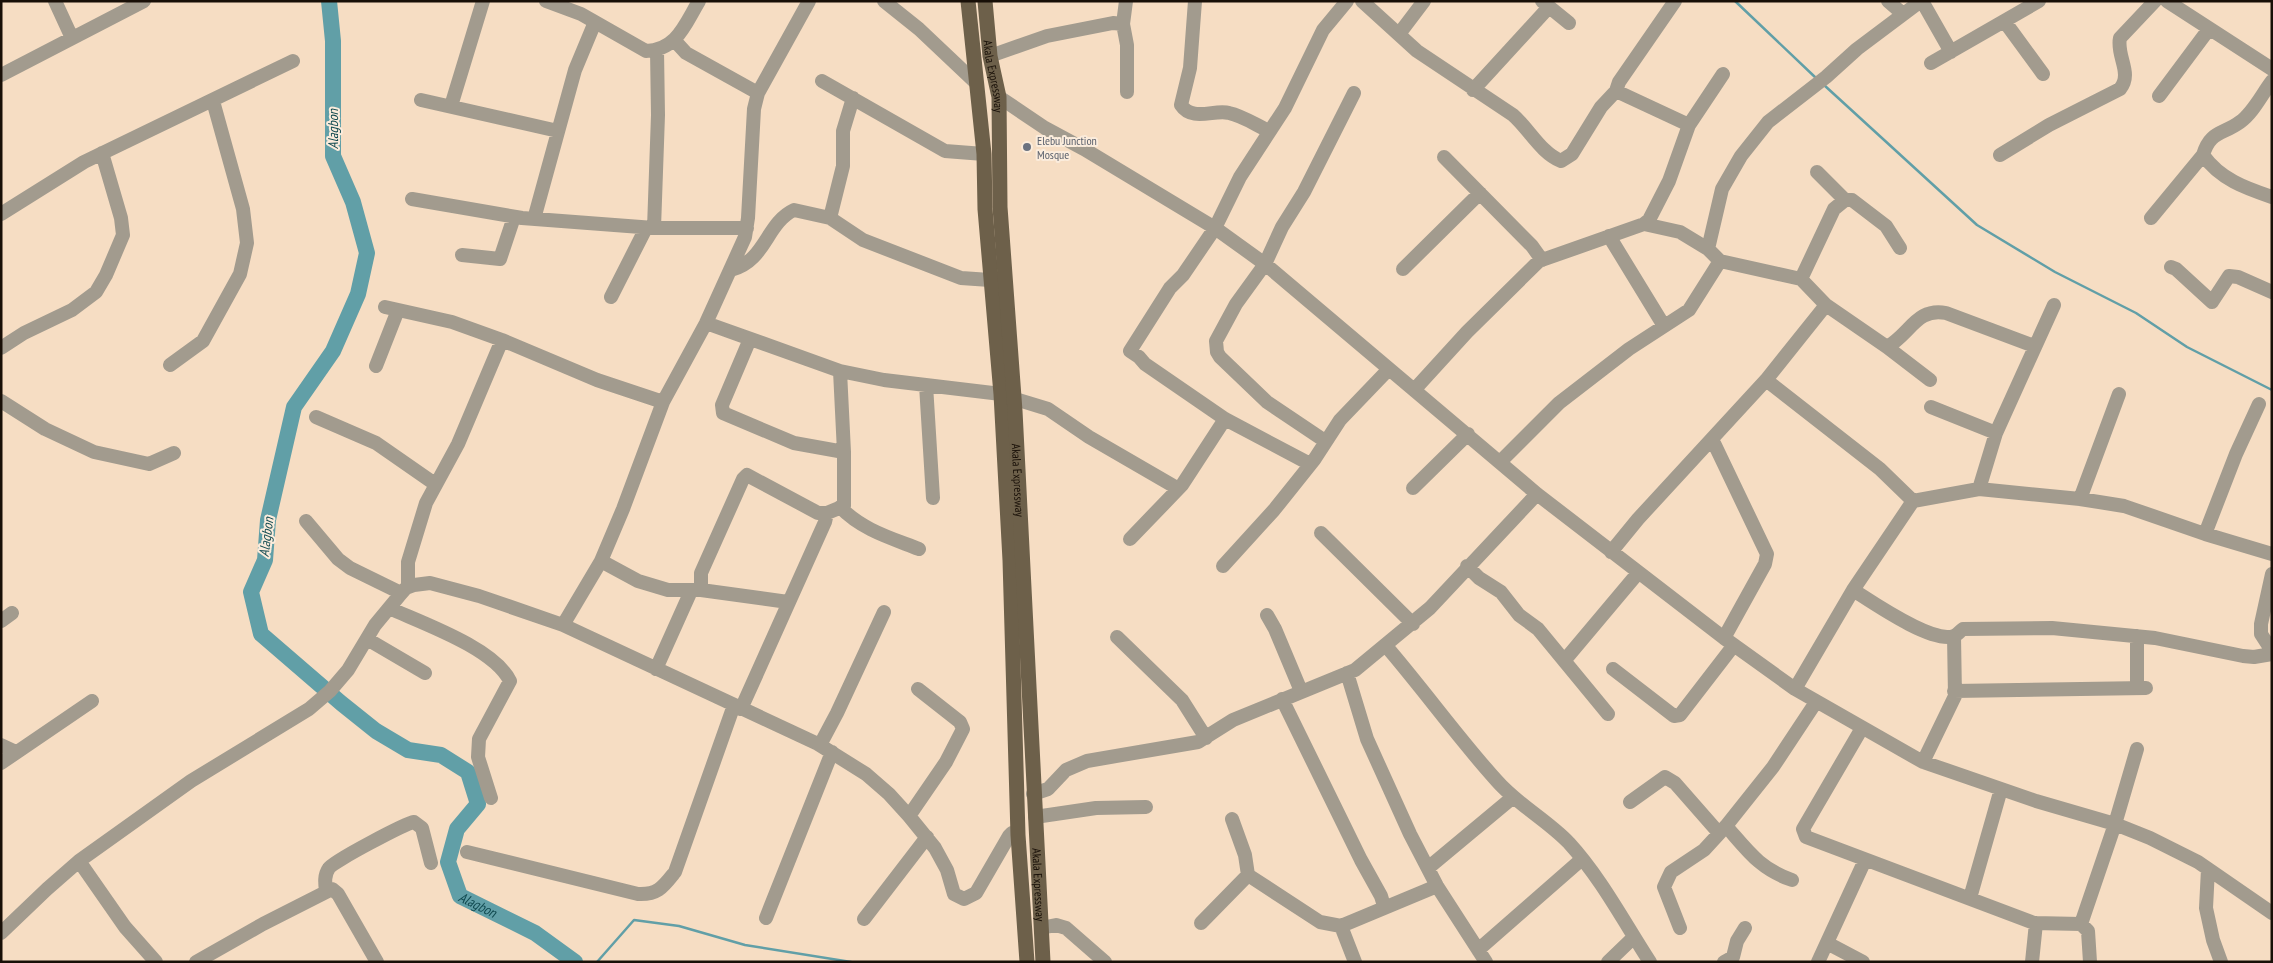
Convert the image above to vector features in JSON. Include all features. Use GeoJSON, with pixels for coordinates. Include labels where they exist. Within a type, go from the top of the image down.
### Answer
{"type":"FeatureCollection","features":[{"type":"Feature","properties":{"kind":"main road","name":"Akala Expressway"},"geometry":{"type":"LineString","coordinates":[[968,1],[974,81],[992,208],[1008,396],[1032,740],[1043,962]]}},
{"type":"Feature","properties":{"kind":"main road","name":"Akala Expressway"},"geometry":{"type":"LineString","coordinates":[[985,1],[990,56],[999,97],[992,208],[990,280],[1008,396],[1010,560],[1018,835],[1027,962]]}},
{"type":"Feature","properties":{"kind":"main road"},"geometry":{"type":"LineString","coordinates":[[1016,739],[1032,740]]}},
{"type":"Feature","properties":{"kind":"street"},"geometry":{"type":"LineString","coordinates":[[55,1],[72,38]]}},
{"type":"Feature","properties":{"kind":"street"},"geometry":{"type":"LineString","coordinates":[[1,75],[144,1]]}},
{"type":"Feature","properties":{"kind":"street"},"geometry":{"type":"LineString","coordinates":[[451,106],[483,1]]}},
{"type":"Feature","properties":{"kind":"street"},"geometry":{"type":"LineString","coordinates":[[546,1],[595,22],[642,48],[656,50],[675,41],[699,1]]}},
{"type":"Feature","properties":{"kind":"street"},"geometry":{"type":"LineString","coordinates":[[563,625],[601,561],[663,402],[706,323],[731,270],[746,228],[754,109],[758,93],[809,1]]}},
{"type":"Feature","properties":{"kind":"street"},"geometry":{"type":"LineString","coordinates":[[884,1],[919,29],[974,81]]}},
{"type":"Feature","properties":{"kind":"street"},"geometry":{"type":"LineString","coordinates":[[1126,1],[1122,24],[1127,45],[1127,92]]}},
{"type":"Feature","properties":{"kind":"street"},"geometry":{"type":"LineString","coordinates":[[1195,1],[1190,68],[1182,105],[1191,112],[1200,114],[1227,112],[1269,131]]}},
{"type":"Feature","properties":{"kind":"street"},"geometry":{"type":"LineString","coordinates":[[1310,464],[1225,419],[1145,364],[1130,351],[1170,288],[1183,275],[1215,228],[1240,177],[1288,102],[1323,30],[1347,1]]}},
{"type":"Feature","properties":{"kind":"street"},"geometry":{"type":"LineString","coordinates":[[1362,1],[1417,51],[1513,115],[1525,125],[1546,151],[1561,161],[1572,154],[1601,107],[1616,91],[1619,82],[1675,1]]}},
{"type":"Feature","properties":{"kind":"street"},"geometry":{"type":"LineString","coordinates":[[1398,34],[1424,1]]}},
{"type":"Feature","properties":{"kind":"street"},"geometry":{"type":"LineString","coordinates":[[1888,1],[1903,14]]}},
{"type":"Feature","properties":{"kind":"street"},"geometry":{"type":"LineString","coordinates":[[1708,249],[1722,189],[1741,156],[1768,122],[1826,77],[1857,49],[1922,1],[1951,52]]}},
{"type":"Feature","properties":{"kind":"street"},"geometry":{"type":"LineString","coordinates":[[1931,63],[2039,1]]}},
{"type":"Feature","properties":{"kind":"street"},"geometry":{"type":"LineString","coordinates":[[2000,155],[2049,125],[2120,89],[2125,83],[2126,75],[2119,48],[2120,38],[2155,1]]}},
{"type":"Feature","properties":{"kind":"street"},"geometry":{"type":"LineString","coordinates":[[2167,1],[2272,69]]}},
{"type":"Feature","properties":{"kind":"street"},"geometry":{"type":"LineString","coordinates":[[1473,90],[1545,4],[1569,24]]}},
{"type":"Feature","properties":{"kind":"street"},"geometry":{"type":"LineString","coordinates":[[534,219],[575,70],[595,22]]}},
{"type":"Feature","properties":{"kind":"street"},"geometry":{"type":"LineString","coordinates":[[2005,22],[2043,74]]}},
{"type":"Feature","properties":{"kind":"street"},"geometry":{"type":"LineString","coordinates":[[990,56],[1048,36],[1113,23],[1122,24]]}},
{"type":"Feature","properties":{"kind":"street"},"geometry":{"type":"LineString","coordinates":[[2160,96],[2209,29]]}},
{"type":"Feature","properties":{"kind":"street"},"geometry":{"type":"LineString","coordinates":[[675,41],[686,53],[758,93]]}},
{"type":"Feature","properties":{"kind":"street"},"geometry":{"type":"LineString","coordinates":[[611,297],[650,228],[658,115],[656,50]]}},
{"type":"Feature","properties":{"kind":"street"},"geometry":{"type":"LineString","coordinates":[[1,214],[84,162],[293,61]]}},
{"type":"Feature","properties":{"kind":"street"},"geometry":{"type":"LineString","coordinates":[[1415,389],[1466,332],[1528,269],[1542,260],[1644,224],[1649,220],[1669,181],[1689,125],[1723,74]]}},
{"type":"Feature","properties":{"kind":"street"},"geometry":{"type":"LineString","coordinates":[[822,81],[945,150],[984,154]]}},
{"type":"Feature","properties":{"kind":"street"},"geometry":{"type":"LineString","coordinates":[[2151,218],[2203,155],[2206,144],[2214,136],[2240,122],[2272,81]]}},
{"type":"Feature","properties":{"kind":"street"},"geometry":{"type":"LineString","coordinates":[[1616,91],[1689,125]]}},
{"type":"Feature","properties":{"kind":"street"},"geometry":{"type":"LineString","coordinates":[[1325,441],[1267,402],[1216,352],[1216,341],[1228,318],[1265,264],[1282,227],[1304,192],[1354,93]]}},
{"type":"Feature","properties":{"kind":"street"},"geometry":{"type":"LineString","coordinates":[[999,97],[1045,128],[1084,149],[1215,228],[1265,264],[1388,370],[1415,389],[1537,494],[1729,642],[1795,689],[1923,762],[2115,824],[2150,838],[2208,869],[2272,913]]}},
{"type":"Feature","properties":{"kind":"street"},"geometry":{"type":"LineString","coordinates":[[830,218],[843,166],[843,131],[853,98]]}},
{"type":"Feature","properties":{"kind":"street"},"geometry":{"type":"LineString","coordinates":[[421,100],[558,131]]}},
{"type":"Feature","properties":{"kind":"street"},"geometry":{"type":"LineString","coordinates":[[170,365],[204,341],[240,274],[247,243],[243,209],[213,101]]}},
{"type":"Feature","properties":{"kind":"street"},"geometry":{"type":"LineString","coordinates":[[1,348],[72,310],[96,292],[106,275],[123,235],[121,218],[102,154]]}},
{"type":"Feature","properties":{"kind":"street"},"geometry":{"type":"LineString","coordinates":[[2203,155],[2214,170],[2245,188],[2272,197]]}},
{"type":"Feature","properties":{"kind":"street"},"geometry":{"type":"LineString","coordinates":[[1444,157],[1532,246],[1542,260]]}},
{"type":"Feature","properties":{"kind":"street"},"geometry":{"type":"LineString","coordinates":[[1817,172],[1846,200]]}},
{"type":"Feature","properties":{"kind":"street"},"geometry":{"type":"LineString","coordinates":[[1403,269],[1480,193]]}},
{"type":"Feature","properties":{"kind":"street"},"geometry":{"type":"LineString","coordinates":[[412,199],[534,219],[650,228],[746,228]]}},
{"type":"Feature","properties":{"kind":"street"},"geometry":{"type":"LineString","coordinates":[[1801,279],[1834,209],[1846,200],[1852,200],[1879,219],[1886,226],[1900,248]]}},
{"type":"Feature","properties":{"kind":"street"},"geometry":{"type":"LineString","coordinates":[[731,270],[748,264],[788,213],[794,210],[830,218],[863,240],[961,278],[990,280]]}},
{"type":"Feature","properties":{"kind":"street"},"geometry":{"type":"LineString","coordinates":[[462,255],[500,259],[514,217]]}},
{"type":"Feature","properties":{"kind":"street"},"geometry":{"type":"LineString","coordinates":[[1644,224],[1680,232],[1708,249],[1720,261],[1801,279],[1826,304],[1930,380]]}},
{"type":"Feature","properties":{"kind":"street"},"geometry":{"type":"LineString","coordinates":[[1609,236],[1664,326]]}},
{"type":"Feature","properties":{"kind":"street"},"geometry":{"type":"LineString","coordinates":[[1500,462],[1559,403],[1629,349],[1689,310],[1720,261]]}},
{"type":"Feature","properties":{"kind":"street"},"geometry":{"type":"LineString","coordinates":[[2171,267],[2176,269],[2212,302],[2229,276],[2238,277],[2272,292]]}},
{"type":"Feature","properties":{"kind":"street"},"geometry":{"type":"LineString","coordinates":[[1611,552],[1766,380],[1826,304]]}},
{"type":"Feature","properties":{"kind":"street"},"geometry":{"type":"LineString","coordinates":[[1979,490],[1996,433],[2054,304]]}},
{"type":"Feature","properties":{"kind":"street"},"geometry":{"type":"LineString","coordinates":[[376,366],[392,308],[452,322],[502,340],[597,380],[663,402]]}},
{"type":"Feature","properties":{"kind":"street"},"geometry":{"type":"LineString","coordinates":[[1887,347],[1895,343],[1923,315],[1932,310],[1946,312],[2034,346]]}},
{"type":"Feature","properties":{"kind":"street"},"geometry":{"type":"LineString","coordinates":[[706,323],[840,372],[1008,396],[1048,409],[1089,438],[1177,488]]}},
{"type":"Feature","properties":{"kind":"street"},"geometry":{"type":"LineString","coordinates":[[750,339],[722,405],[723,414],[794,443],[844,452]]}},
{"type":"Feature","properties":{"kind":"street"},"geometry":{"type":"LineString","coordinates":[[405,590],[408,562],[426,503],[458,444],[502,340]]}},
{"type":"Feature","properties":{"kind":"street"},"geometry":{"type":"LineString","coordinates":[[1223,566],[1274,510],[1310,464],[1340,420],[1388,370]]}},
{"type":"Feature","properties":{"kind":"street"},"geometry":{"type":"LineString","coordinates":[[656,669],[696,590],[701,573],[739,488],[747,475],[818,513],[827,513],[845,504],[840,372]]}},
{"type":"Feature","properties":{"kind":"street"},"geometry":{"type":"LineString","coordinates":[[1766,380],[1880,469],[1914,500]]}},
{"type":"Feature","properties":{"kind":"street"},"geometry":{"type":"LineString","coordinates":[[926,385],[933,498]]}},
{"type":"Feature","properties":{"kind":"street"},"geometry":{"type":"LineString","coordinates":[[2080,499],[2119,394]]}},
{"type":"Feature","properties":{"kind":"street"},"geometry":{"type":"LineString","coordinates":[[1,401],[45,429],[94,452],[149,464],[174,453]]}},
{"type":"Feature","properties":{"kind":"street"},"geometry":{"type":"LineString","coordinates":[[2205,534],[2236,454],[2259,404]]}},
{"type":"Feature","properties":{"kind":"street"},"geometry":{"type":"LineString","coordinates":[[1931,407],[1996,433]]}},
{"type":"Feature","properties":{"kind":"street"},"geometry":{"type":"LineString","coordinates":[[316,418],[376,443],[435,484]]}},
{"type":"Feature","properties":{"kind":"street"},"geometry":{"type":"LineString","coordinates":[[1130,539],[1177,488],[1182,485],[1225,419]]}},
{"type":"Feature","properties":{"kind":"street"},"geometry":{"type":"LineString","coordinates":[[1413,488],[1468,434]]}},
{"type":"Feature","properties":{"kind":"street"},"geometry":{"type":"LineString","coordinates":[[1613,669],[1674,716],[1680,715],[1729,642],[1765,564],[1767,554],[1712,439]]}},
{"type":"Feature","properties":{"kind":"street"},"geometry":{"type":"LineString","coordinates":[[1795,689],[1853,590],[1914,500],[1979,490],[2080,499],[2124,506],[2205,534],[2272,554]]}},
{"type":"Feature","properties":{"kind":"street"},"geometry":{"type":"LineString","coordinates":[[1034,794],[1050,788],[1066,770],[1087,761],[1198,742],[1233,720],[1355,670],[1413,624],[1537,494]]}},
{"type":"Feature","properties":{"kind":"street"},"geometry":{"type":"LineString","coordinates":[[840,507],[851,519],[869,530],[919,549]]}},
{"type":"Feature","properties":{"kind":"street"},"geometry":{"type":"LineString","coordinates":[[467,852],[638,894],[650,894],[662,888],[675,872],[738,707],[825,522],[827,513]]}},
{"type":"Feature","properties":{"kind":"street"},"geometry":{"type":"LineString","coordinates":[[306,521],[338,559],[350,568],[405,590]]}},
{"type":"Feature","properties":{"kind":"street"},"geometry":{"type":"LineString","coordinates":[[1321,533],[1413,624]]}},
{"type":"Feature","properties":{"kind":"street"},"geometry":{"type":"LineString","coordinates":[[601,561],[638,581],[668,590],[696,590],[788,602]]}},
{"type":"Feature","properties":{"kind":"street"},"geometry":{"type":"LineString","coordinates":[[1468,566],[1479,578],[1501,592],[1519,615],[1538,629],[1608,714]]}},
{"type":"Feature","properties":{"kind":"street"},"geometry":{"type":"LineString","coordinates":[[1564,661],[1638,573]]}},
{"type":"Feature","properties":{"kind":"street"},"geometry":{"type":"LineString","coordinates":[[1853,590],[1921,630],[1943,637],[1954,636],[1963,629],[2052,628],[2168,640],[2254,657],[2272,652],[2261,634],[2261,624],[2272,574]]}},
{"type":"Feature","properties":{"kind":"street"},"geometry":{"type":"LineString","coordinates":[[1,933],[79,861],[191,781],[309,709],[330,691],[348,670],[389,608],[405,590],[430,583],[479,596],[563,625],[832,752],[877,784],[909,816],[927,837],[947,870],[954,894],[964,899],[976,893],[982,886],[1009,836],[1012,834],[1018,835]]}},
{"type":"Feature","properties":{"kind":"street"},"geometry":{"type":"LineString","coordinates":[[389,608],[426,622],[490,659],[503,668],[508,675],[510,681],[479,739],[477,749],[492,798]]}},
{"type":"Feature","properties":{"kind":"street"},"geometry":{"type":"LineString","coordinates":[[820,745],[884,612]]}},
{"type":"Feature","properties":{"kind":"street"},"geometry":{"type":"LineString","coordinates":[[1267,615],[1275,629],[1301,691]]}},
{"type":"Feature","properties":{"kind":"street"},"geometry":{"type":"LineString","coordinates":[[1923,762],[1952,703],[1954,691],[1954,636]]}},
{"type":"Feature","properties":{"kind":"street"},"geometry":{"type":"LineString","coordinates":[[1954,691],[2142,688],[2137,636]]}},
{"type":"Feature","properties":{"kind":"street"},"geometry":{"type":"LineString","coordinates":[[1117,637],[1182,700],[1206,738]]}},
{"type":"Feature","properties":{"kind":"street"},"geometry":{"type":"LineString","coordinates":[[367,639],[425,673]]}},
{"type":"Feature","properties":{"kind":"street"},"geometry":{"type":"LineString","coordinates":[[1386,646],[1419,684],[1469,750],[1512,798],[1540,817],[1582,859],[1650,962]]}},
{"type":"Feature","properties":{"kind":"street"},"geometry":{"type":"LineString","coordinates":[[1347,673],[1367,739],[1410,834],[1437,886],[1486,962]]}},
{"type":"Feature","properties":{"kind":"street"},"geometry":{"type":"LineString","coordinates":[[909,816],[946,762],[963,729],[960,722],[918,689]]}},
{"type":"Feature","properties":{"kind":"street"},"geometry":{"type":"LineString","coordinates":[[1282,699],[1384,906]]}},
{"type":"Feature","properties":{"kind":"street"},"geometry":{"type":"LineString","coordinates":[[1,763],[92,701]]}},
{"type":"Feature","properties":{"kind":"street"},"geometry":{"type":"LineString","coordinates":[[1680,928],[1664,887],[1671,872],[1704,850],[1722,829],[1773,767],[1816,702]]}},
{"type":"Feature","properties":{"kind":"street"},"geometry":{"type":"LineString","coordinates":[[1862,728],[1803,832],[1806,837],[2036,923],[2081,924],[2088,932],[2090,962]]}},
{"type":"Feature","properties":{"kind":"street"},"geometry":{"type":"LineString","coordinates":[[1,745],[16,752]]}},
{"type":"Feature","properties":{"kind":"street"},"geometry":{"type":"LineString","coordinates":[[2081,924],[2115,824],[2137,749]]}},
{"type":"Feature","properties":{"kind":"street"},"geometry":{"type":"LineString","coordinates":[[766,918],[832,752]]}},
{"type":"Feature","properties":{"kind":"street"},"geometry":{"type":"LineString","coordinates":[[1630,802],[1665,777],[1675,783],[1722,829],[1772,873],[1792,880]]}},
{"type":"Feature","properties":{"kind":"street"},"geometry":{"type":"LineString","coordinates":[[1970,898],[2002,789]]}},
{"type":"Feature","properties":{"kind":"street"},"geometry":{"type":"LineString","coordinates":[[1428,868],[1512,798]]}},
{"type":"Feature","properties":{"kind":"street"},"geometry":{"type":"LineString","coordinates":[[1035,817],[1096,808],[1146,807]]}},
{"type":"Feature","properties":{"kind":"street"},"geometry":{"type":"LineString","coordinates":[[1232,820],[1245,855],[1248,875],[1320,922],[1341,926],[1384,906],[1437,886]]}},
{"type":"Feature","properties":{"kind":"street"},"geometry":{"type":"LineString","coordinates":[[326,891],[325,878],[329,867],[342,857],[375,842],[409,823],[414,822],[422,828],[431,863]]}},
{"type":"Feature","properties":{"kind":"street"},"geometry":{"type":"LineString","coordinates":[[864,919],[927,837]]}},
{"type":"Feature","properties":{"kind":"street"},"geometry":{"type":"LineString","coordinates":[[1478,950],[1582,859]]}},
{"type":"Feature","properties":{"kind":"street"},"geometry":{"type":"LineString","coordinates":[[1818,962],[1865,860]]}},
{"type":"Feature","properties":{"kind":"street"},"geometry":{"type":"LineString","coordinates":[[79,861],[125,927],[156,962]]}},
{"type":"Feature","properties":{"kind":"street"},"geometry":{"type":"LineString","coordinates":[[2208,869],[2206,908],[2213,940],[2221,962]]}},
{"type":"Feature","properties":{"kind":"street"},"geometry":{"type":"LineString","coordinates":[[1201,923],[1248,875]]}},
{"type":"Feature","properties":{"kind":"street"},"geometry":{"type":"LineString","coordinates":[[196,962],[332,889],[338,894],[377,962]]}},
{"type":"Feature","properties":{"kind":"street"},"geometry":{"type":"LineString","coordinates":[[2032,962],[2036,923]]}},
{"type":"Feature","properties":{"kind":"street"},"geometry":{"type":"LineString","coordinates":[[1041,928],[1056,925],[1066,928],[1105,962]]}},
{"type":"Feature","properties":{"kind":"street"},"geometry":{"type":"LineString","coordinates":[[1341,926],[1355,962]]}},
{"type":"Feature","properties":{"kind":"street"},"geometry":{"type":"LineString","coordinates":[[1733,960],[1737,941],[1745,928]]}},
{"type":"Feature","properties":{"kind":"street"},"geometry":{"type":"LineString","coordinates":[[1608,962],[1634,936]]}},
{"type":"Feature","properties":{"kind":"street"},"geometry":{"type":"LineString","coordinates":[[1827,943],[1863,962]]}},
{"type":"Feature","properties":{"kind":"waterway","name":"Alagbon"},"geometry":{"type":"LineString","coordinates":[[329,1],[333,41],[333,156],[353,202],[367,253],[358,294],[333,351],[294,407],[268,520],[265,560],[251,592],[261,634],[376,731],[408,750],[441,755],[468,772],[478,804],[457,829],[448,862],[460,896],[535,933],[575,962]]}},
{"type":"Feature","properties":{"kind":"waterway"},"geometry":{"type":"LineString","coordinates":[[1735,1],[1816,78]]}},
{"type":"Feature","properties":{"kind":"waterway"},"geometry":{"type":"LineString","coordinates":[[1824,85],[1977,225],[2055,272],[2136,313],[2187,347],[2272,390]]}},
{"type":"Feature","properties":{"kind":"waterway"},"geometry":{"type":"LineString","coordinates":[[597,962],[634,920],[679,926],[745,945],[851,962]]}},
{"type":"Feature","properties":{"kind":"place","name":"Elebu Junction Mosque"},"geometry":{"type":"Point","coordinates":[1027,147]}}]}
